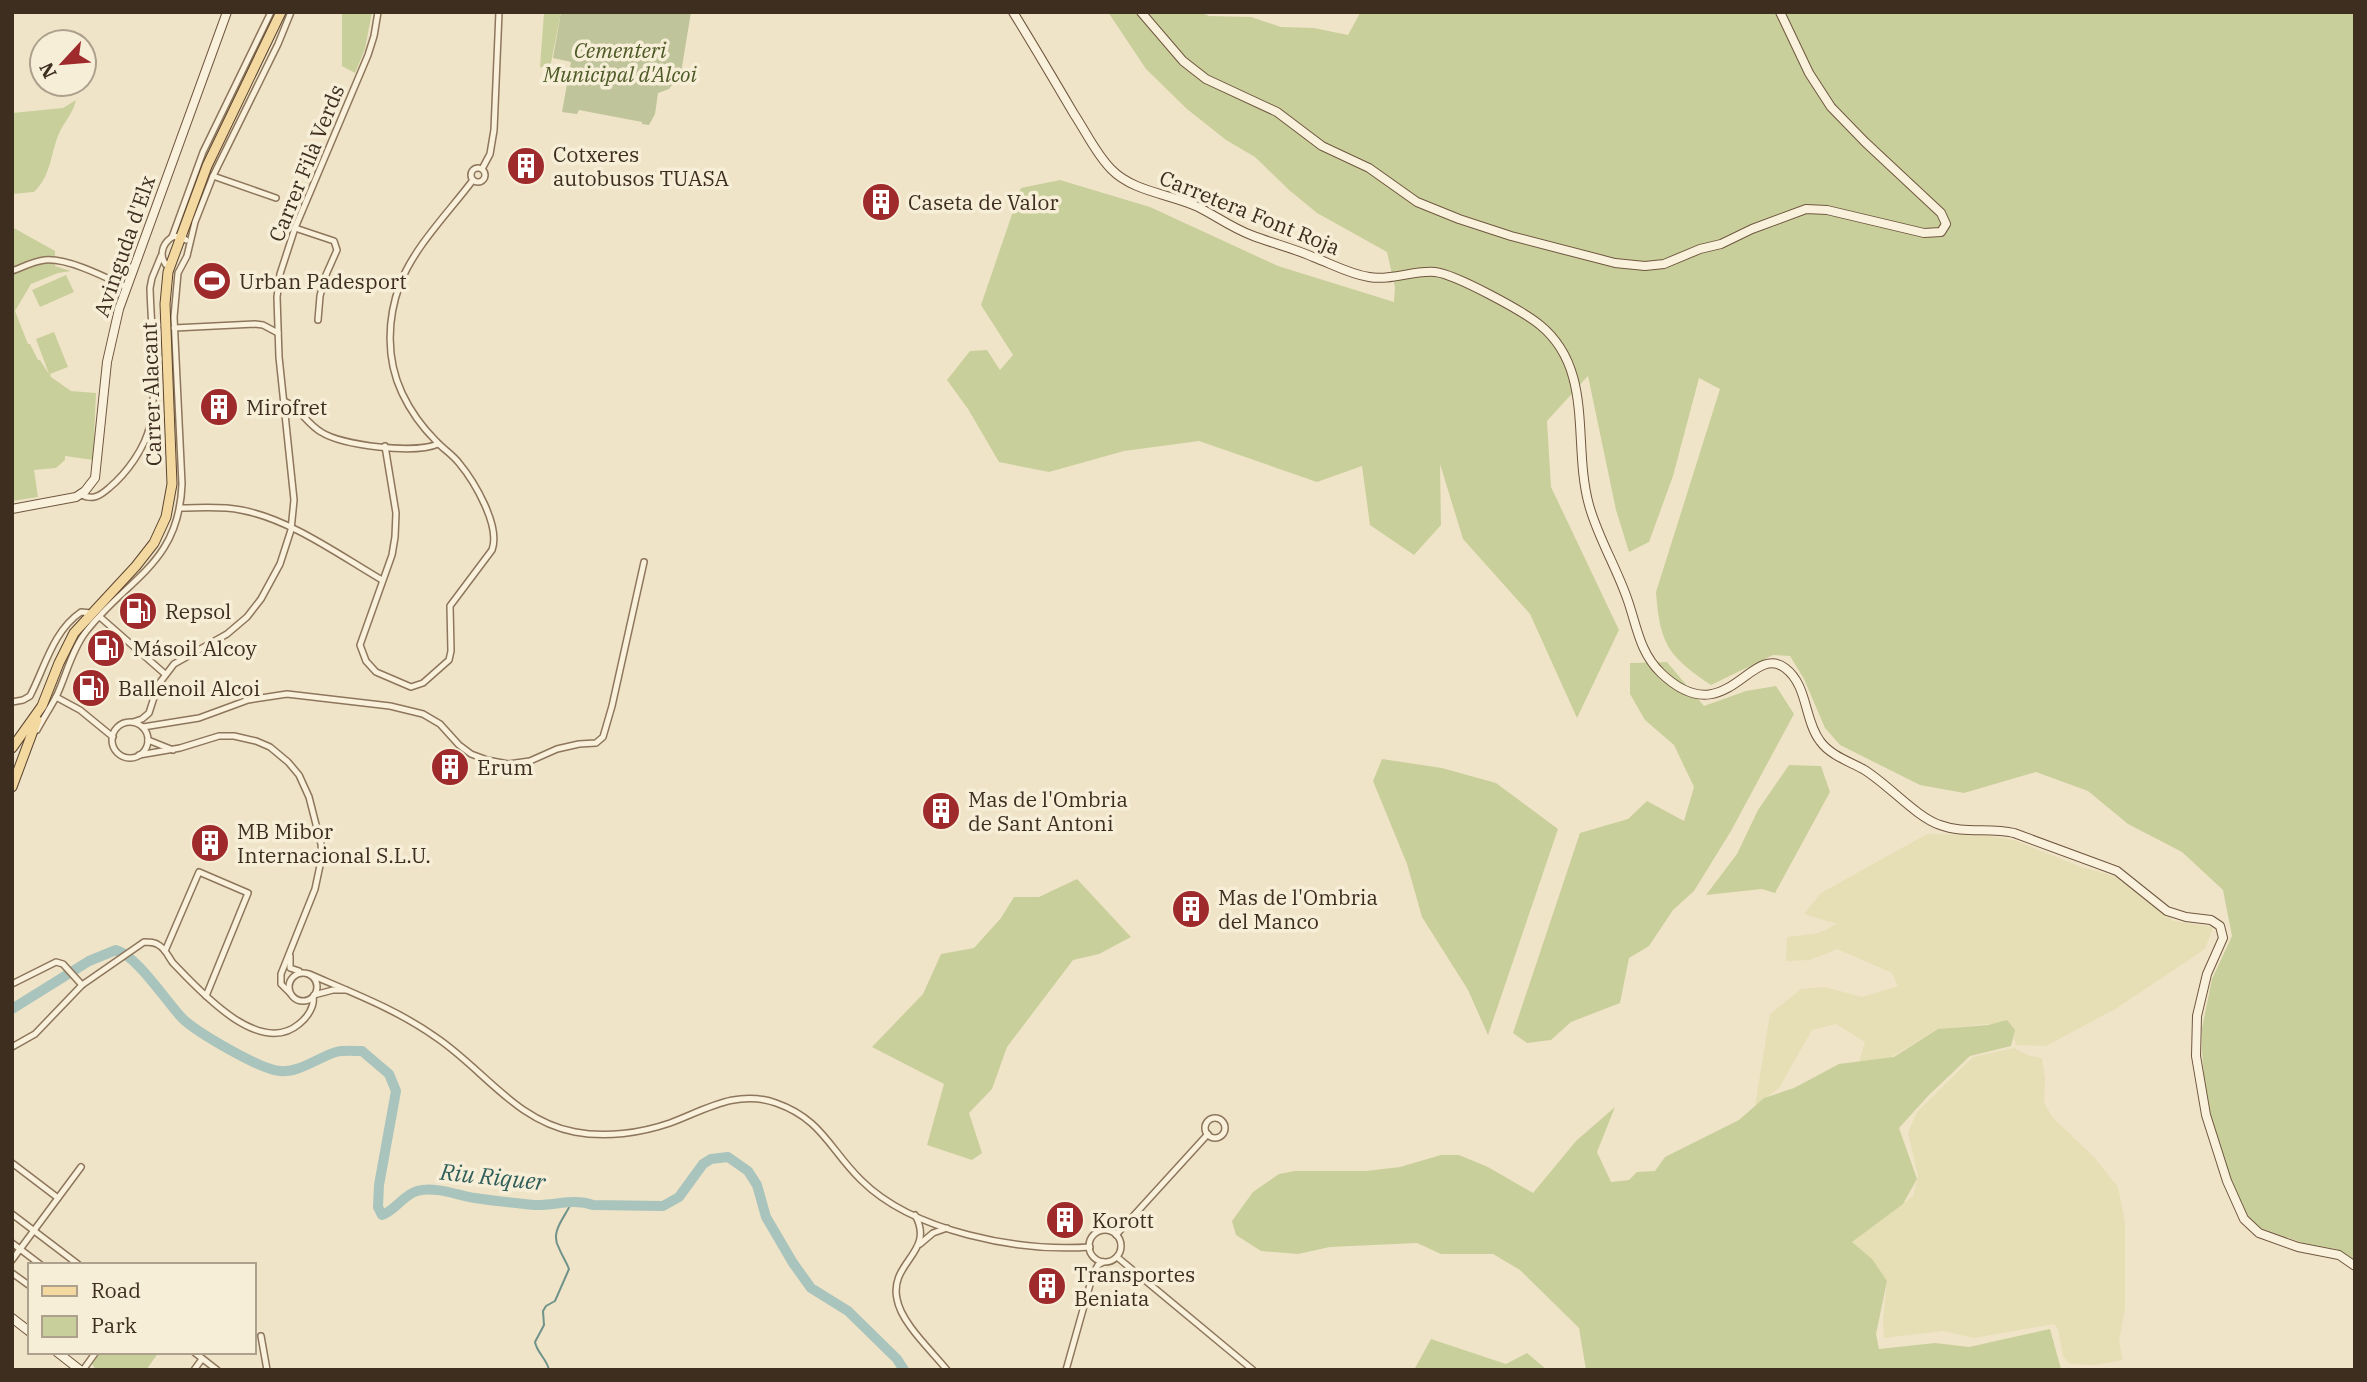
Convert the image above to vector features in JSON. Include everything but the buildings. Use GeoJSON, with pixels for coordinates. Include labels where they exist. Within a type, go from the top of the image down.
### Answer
{"type":"FeatureCollection","features":[{"type":"Feature","properties":{"kind":"main road","name":"Carrer Alacant"},"geometry":{"type":"LineString","coordinates":[[13,747],[42,706],[68,643],[146,554],[162,527],[169,507],[172,466],[166,280],[214,151],[281,12]]}},
{"type":"Feature","properties":{"kind":"main road"},"geometry":{"type":"LineString","coordinates":[[13,783],[42,706]]}},
{"type":"Feature","properties":{"kind":"main road"},"geometry":{"type":"LineString","coordinates":[[13,747],[20,747],[22,758]]}},
{"type":"Feature","properties":{"kind":"street","name":"Avinguda d'Elx"},"geometry":{"type":"LineString","coordinates":[[80,495],[97,474],[107,362],[126,287],[227,12]]}},
{"type":"Feature","properties":{"kind":"street","name":"Carrer Alacant"},"geometry":{"type":"LineString","coordinates":[[180,238],[203,152],[271,12]]}},
{"type":"Feature","properties":{"kind":"street"},"geometry":{"type":"LineString","coordinates":[[162,256],[173,266],[186,258],[213,176],[291,12]]}},
{"type":"Feature","properties":{"kind":"street","name":"Carrer Filà Verds"},"geometry":{"type":"LineString","coordinates":[[133,722],[145,718],[149,713],[165,674],[180,660],[227,634],[247,617],[281,564],[291,528],[294,500],[278,333],[277,297],[280,274],[295,228],[368,55],[378,12]]}},
{"type":"Feature","properties":{"kind":"street"},"geometry":{"type":"LineString","coordinates":[[473,180],[483,180],[482,169],[489,154],[494,130],[499,12]]}},
{"type":"Feature","properties":{"kind":"street","name":"Carretera Font Roja"},"geometry":{"type":"LineString","coordinates":[[1013,12],[1102,159],[1124,180],[1198,207],[1249,234],[1355,274],[1386,278],[1425,272],[1444,274],[1518,311],[1546,331],[1563,350],[1577,388],[1581,464],[1594,520],[1626,593],[1643,649],[1655,666],[1674,684],[1690,693],[1712,695],[1762,666],[1771,663],[1780,665],[1796,681],[1816,736],[1825,746],[1881,781],[1934,823],[1950,828],[2014,833],[2117,871],[2154,903],[2172,913],[2218,923],[2223,938],[2207,974],[2201,998],[2197,1016],[2196,1056],[2206,1115],[2230,1188],[2244,1219],[2259,1233],[2298,1247],[2339,1255],[2355,1266]]}},
{"type":"Feature","properties":{"kind":"street"},"geometry":{"type":"LineString","coordinates":[[1141,12],[1183,61],[1206,79],[1277,112],[1322,146],[1369,168],[1417,202],[1511,236],[1615,262],[1645,266],[1664,264],[1700,249],[1721,244],[1806,209],[1827,210],[1924,233],[1941,232],[1946,224],[1941,213],[1855,134],[1827,102],[1809,73],[1780,12]]}},
{"type":"Feature","properties":{"kind":"street"},"geometry":{"type":"LineString","coordinates":[[473,180],[472,170],[482,169]]}},
{"type":"Feature","properties":{"kind":"street","name":"Carrer Filà Verds"},"geometry":{"type":"LineString","coordinates":[[213,176],[276,198]]}},
{"type":"Feature","properties":{"kind":"street"},"geometry":{"type":"LineString","coordinates":[[385,446],[396,522],[392,555],[362,637],[361,650],[376,672],[407,687],[415,687],[449,660],[450,606],[492,550],[494,531],[473,485],[458,461],[438,444],[411,409],[401,391],[392,362],[391,317],[400,284],[410,263],[473,180]]}},
{"type":"Feature","properties":{"kind":"street"},"geometry":{"type":"LineString","coordinates":[[295,228],[334,240],[337,244],[320,296],[318,320]]}},
{"type":"Feature","properties":{"kind":"street"},"geometry":{"type":"LineString","coordinates":[[12,509],[68,500],[80,495],[93,498],[114,484],[138,453],[149,429],[152,413],[152,278],[166,243],[180,238],[188,248]]}},
{"type":"Feature","properties":{"kind":"street"},"geometry":{"type":"LineString","coordinates":[[12,271],[38,261],[57,260],[126,287]]}},
{"type":"Feature","properties":{"kind":"street","name":"Carrer Alacant"},"geometry":{"type":"LineString","coordinates":[[28,744],[55,697],[95,615],[140,577],[160,554],[173,532],[180,508],[181,469],[174,328],[178,272],[173,266]]}},
{"type":"Feature","properties":{"kind":"street"},"geometry":{"type":"LineString","coordinates":[[174,328],[255,324],[278,333]]}},
{"type":"Feature","properties":{"kind":"street"},"geometry":{"type":"LineString","coordinates":[[284,401],[313,427],[329,437],[385,446],[426,448],[438,444]]}},
{"type":"Feature","properties":{"kind":"street"},"geometry":{"type":"LineString","coordinates":[[180,508],[243,510],[278,521],[382,580]]}},
{"type":"Feature","properties":{"kind":"street"},"geometry":{"type":"LineString","coordinates":[[113,737],[120,725],[133,722],[143,727],[199,718],[248,700],[287,694],[390,706],[423,714],[440,724],[471,754],[508,764],[530,761],[557,749],[596,743],[603,737],[607,725],[644,562]]}},
{"type":"Feature","properties":{"kind":"street"},"geometry":{"type":"LineString","coordinates":[[12,702],[23,701],[30,696],[57,638],[66,625],[81,612],[95,615],[165,674]]}},
{"type":"Feature","properties":{"kind":"street"},"geometry":{"type":"LineString","coordinates":[[55,697],[80,710],[113,737],[115,748],[128,758],[173,750],[219,736],[244,738],[263,744],[294,768],[309,797],[321,844],[321,856],[315,889],[280,977],[281,984],[301,1001],[307,1015]]}},
{"type":"Feature","properties":{"kind":"street"},"geometry":{"type":"LineString","coordinates":[[139,755],[147,746],[148,740],[143,727]]}},
{"type":"Feature","properties":{"kind":"street"},"geometry":{"type":"LineString","coordinates":[[148,740],[173,750]]}},
{"type":"Feature","properties":{"kind":"street"},"geometry":{"type":"LineString","coordinates":[[165,951],[199,872],[248,893],[206,996]]}},
{"type":"Feature","properties":{"kind":"street"},"geometry":{"type":"LineString","coordinates":[[12,1047],[35,1034],[82,985],[140,943],[152,942],[159,945],[206,996],[232,1018],[267,1032],[287,1031],[299,1025],[314,1002],[317,985],[314,978],[306,973],[292,977],[290,993]]}},
{"type":"Feature","properties":{"kind":"street"},"geometry":{"type":"LineString","coordinates":[[291,950],[288,963],[290,968],[349,990],[436,1037],[503,1096],[528,1115],[546,1124],[590,1134],[623,1133],[668,1123],[726,1100],[750,1098],[775,1102],[814,1125],[868,1187],[915,1215],[947,1228],[1016,1245],[1090,1247]]}},
{"type":"Feature","properties":{"kind":"street"},"geometry":{"type":"LineString","coordinates":[[12,984],[54,962],[63,964],[82,985]]}},
{"type":"Feature","properties":{"kind":"street"},"geometry":{"type":"LineString","coordinates":[[301,1001],[333,990],[349,990]]}},
{"type":"Feature","properties":{"kind":"street"},"geometry":{"type":"LineString","coordinates":[[1116,1235],[1208,1134]]}},
{"type":"Feature","properties":{"kind":"street"},"geometry":{"type":"LineString","coordinates":[[12,1163],[58,1198]]}},
{"type":"Feature","properties":{"kind":"street"},"geometry":{"type":"LineString","coordinates":[[12,1260],[81,1167]]}},
{"type":"Feature","properties":{"kind":"street"},"geometry":{"type":"LineString","coordinates":[[12,1214],[76,1263]]}},
{"type":"Feature","properties":{"kind":"street"},"geometry":{"type":"LineString","coordinates":[[915,1215],[921,1227],[920,1245]]}},
{"type":"Feature","properties":{"kind":"street"},"geometry":{"type":"LineString","coordinates":[[947,1228],[933,1233],[920,1245],[900,1273],[896,1290],[897,1300],[905,1318],[947,1370]]}},
{"type":"Feature","properties":{"kind":"street"},"geometry":{"type":"LineString","coordinates":[[1066,1370],[1093,1274],[1098,1265],[1111,1261],[1121,1248],[1116,1235],[1108,1231],[1099,1232],[1092,1238],[1090,1247],[1094,1257],[1103,1262]]}},
{"type":"Feature","properties":{"kind":"street"},"geometry":{"type":"LineString","coordinates":[[12,1243],[38,1263]]}},
{"type":"Feature","properties":{"kind":"street"},"geometry":{"type":"LineString","coordinates":[[1117,1256],[1253,1370]]}},
{"type":"Feature","properties":{"kind":"street"},"geometry":{"type":"LineString","coordinates":[[12,1273],[28,1285]]}},
{"type":"Feature","properties":{"kind":"street"},"geometry":{"type":"LineString","coordinates":[[12,1318],[28,1330]]}},
{"type":"Feature","properties":{"kind":"street"},"geometry":{"type":"LineString","coordinates":[[261,1336],[267,1370]]}},
{"type":"Feature","properties":{"kind":"street"},"geometry":{"type":"LineString","coordinates":[[60,1354],[82,1370],[94,1354]]}},
{"type":"Feature","properties":{"kind":"street"},"geometry":{"type":"LineString","coordinates":[[196,1354],[217,1370]]}},
{"type":"Feature","properties":{"kind":"street"},"geometry":{"type":"LineString","coordinates":[[194,1370],[202,1359]]}},
{"type":"Feature","properties":{"kind":"shaded area"},"geometry":{"type":"Polygon","coordinates":[[[1927,834],[1985,835],[2014,840],[2081,867],[2114,876],[2174,921],[2213,927],[2205,949],[2117,1008],[2046,1046],[2016,1045],[2009,1022],[1938,1029],[1890,1058],[1859,1062],[1865,1042],[1836,1024],[1812,1030],[1779,1088],[1755,1106],[1770,1014],[1801,989],[1825,987],[1862,997],[1898,986],[1892,973],[1837,949],[1810,960],[1786,961],[1787,937],[1819,933],[1837,924],[1804,914],[1821,893],[1927,834]]]}},
{"type":"Feature","properties":{"kind":"shaded area"},"geometry":{"type":"Polygon","coordinates":[[[2014,1048],[2027,1055],[2042,1058],[2044,1102],[2052,1117],[2094,1157],[2118,1187],[2125,1222],[2125,1309],[2119,1341],[2123,1360],[2094,1365],[2070,1364],[2063,1356],[2058,1329],[2054,1324],[1974,1338],[1943,1331],[1884,1338],[1887,1281],[1852,1242],[1913,1196],[1918,1176],[1908,1133],[1917,1112],[1973,1057],[2014,1048]]]}},
{"type":"Feature","properties":{"kind":"green space"},"geometry":{"type":"Polygon","coordinates":[[[342,12],[372,12],[365,49],[355,73],[342,66],[342,12]]]}},
{"type":"Feature","properties":{"kind":"green space"},"geometry":{"type":"Polygon","coordinates":[[[544,12],[561,12],[550,68],[540,67],[544,12]]]}},
{"type":"Feature","properties":{"kind":"green space","name":"Cementeri Municipal d'Alcoi"},"geometry":{"type":"Polygon","coordinates":[[[561,12],[691,12],[680,79],[677,78],[669,89],[658,93],[655,114],[649,125],[579,110],[577,114],[562,112],[571,62],[553,58],[561,12]]]}},
{"type":"Feature","properties":{"kind":"green space"},"geometry":{"type":"Polygon","coordinates":[[[1108,12],[1200,12],[1209,16],[1251,17],[1281,27],[1314,28],[1348,35],[1359,15],[1358,12],[2355,12],[2355,1260],[2336,1249],[2303,1243],[2258,1227],[2243,1211],[2216,1138],[2205,1091],[2202,1052],[2202,1028],[2212,979],[2232,936],[2223,890],[2182,852],[2128,824],[2088,791],[2036,772],[1964,793],[1920,785],[1840,745],[1825,728],[1804,679],[1790,656],[1773,655],[1711,685],[1676,657],[1660,624],[1656,592],[1720,389],[1699,378],[1673,476],[1649,542],[1629,552],[1616,510],[1588,376],[1547,421],[1551,487],[1619,630],[1577,718],[1530,614],[1463,539],[1440,464],[1441,525],[1414,555],[1370,525],[1362,466],[1317,482],[1199,441],[1124,451],[1049,472],[999,462],[968,409],[947,380],[970,351],[987,350],[1000,370],[1013,355],[981,305],[1021,188],[1060,180],[1150,207],[1278,266],[1394,302],[1395,287],[1387,252],[1317,213],[1255,157],[1226,140],[1187,109],[1146,69],[1108,12]]]}},
{"type":"Feature","properties":{"kind":"green space"},"geometry":{"type":"Polygon","coordinates":[[[76,100],[58,136],[47,173],[40,186],[34,192],[12,194],[12,113],[63,108],[76,100]]]}},
{"type":"Feature","properties":{"kind":"green space"},"geometry":{"type":"Polygon","coordinates":[[[12,227],[55,251],[55,266],[71,271],[58,273],[31,284],[15,311],[28,344],[49,374],[36,339],[54,332],[68,367],[50,374],[51,377],[71,391],[96,393],[93,460],[65,456],[65,460],[56,468],[34,470],[38,497],[12,501],[12,227]]]}},
{"type":"Feature","properties":{"kind":"green space"},"geometry":{"type":"Polygon","coordinates":[[[66,275],[74,292],[40,307],[32,290],[66,275]]]}},
{"type":"Feature","properties":{"kind":"green space"},"geometry":{"type":"Polygon","coordinates":[[[1667,662],[1704,706],[1746,691],[1776,686],[1794,714],[1731,831],[1694,891],[1673,910],[1649,946],[1629,958],[1620,1003],[1571,1022],[1551,1040],[1527,1043],[1513,1033],[1580,833],[1628,819],[1647,801],[1684,821],[1694,787],[1674,745],[1645,720],[1630,694],[1630,663],[1667,662]]]}},
{"type":"Feature","properties":{"kind":"green space"},"geometry":{"type":"Polygon","coordinates":[[[1382,759],[1442,768],[1496,783],[1558,829],[1488,1035],[1468,990],[1422,917],[1407,864],[1373,781],[1382,759]]]}},
{"type":"Feature","properties":{"kind":"green space"},"geometry":{"type":"Polygon","coordinates":[[[1789,765],[1821,766],[1830,792],[1775,893],[1762,889],[1706,895],[1737,854],[1758,810],[1789,765]]]}},
{"type":"Feature","properties":{"kind":"green space"},"geometry":{"type":"Polygon","coordinates":[[[1077,879],[1131,937],[1099,954],[1073,960],[1007,1047],[992,1089],[969,1113],[982,1153],[972,1160],[927,1145],[944,1084],[872,1047],[923,994],[941,954],[974,948],[1001,918],[1014,897],[1039,897],[1077,879]]]}},
{"type":"Feature","properties":{"kind":"green space"},"geometry":{"type":"Polygon","coordinates":[[[2007,1020],[2015,1030],[2011,1046],[1970,1056],[1899,1128],[1917,1179],[1903,1204],[1852,1242],[1872,1259],[1887,1281],[1876,1334],[1879,1349],[1935,1343],[1969,1347],[2050,1329],[2061,1369],[2065,1370],[1586,1370],[1579,1328],[1520,1270],[1493,1254],[1441,1254],[1417,1243],[1330,1247],[1298,1254],[1261,1251],[1236,1235],[1232,1221],[1253,1192],[1279,1174],[1295,1171],[1366,1171],[1400,1167],[1441,1155],[1459,1155],[1488,1167],[1533,1193],[1576,1141],[1615,1107],[1597,1152],[1611,1182],[1629,1180],[1637,1172],[1655,1171],[1665,1157],[1739,1120],[1764,1098],[1794,1088],[1839,1064],[1894,1057],[1938,1029],[1988,1025],[2007,1020]]]}},
{"type":"Feature","properties":{"kind":"green space"},"geometry":{"type":"Polygon","coordinates":[[[1431,1339],[1506,1364],[1527,1353],[1547,1370],[1414,1370],[1431,1339]]]}},
{"type":"Feature","properties":{"kind":"green space"},"geometry":{"type":"Polygon","coordinates":[[[99,1354],[158,1354],[146,1370],[96,1370],[92,1364],[99,1354]]]}},
{"type":"Feature","properties":{"kind":"waterway","name":"Riu Riquer"},"geometry":{"type":"LineString","coordinates":[[12,1009],[89,961],[116,950],[141,969],[189,1024],[229,1049],[271,1069],[287,1071],[336,1052],[362,1051],[389,1074],[396,1091],[379,1185],[378,1207],[382,1215],[412,1193],[424,1190],[534,1205],[578,1202],[593,1205],[663,1206],[679,1197],[703,1164],[711,1159],[728,1157],[748,1171],[757,1185],[766,1217],[811,1288],[848,1311],[897,1359],[904,1370]]}},
{"type":"Feature","properties":{"kind":"waterway"},"geometry":{"type":"LineString","coordinates":[[549,1370],[535,1342],[544,1325],[543,1311],[555,1301],[569,1269],[556,1242],[556,1236],[559,1224],[572,1201]]}},
{"type":"Feature","properties":{"kind":"place","name":"Cotxeres autobusos TUASA"},"geometry":{"type":"Point","coordinates":[526,166]}},
{"type":"Feature","properties":{"kind":"place","name":"Caseta de Valor"},"geometry":{"type":"Point","coordinates":[881,202]}},
{"type":"Feature","properties":{"kind":"place","name":"Urban Padesport"},"geometry":{"type":"Point","coordinates":[212,281]}},
{"type":"Feature","properties":{"kind":"place","name":"Mirofret"},"geometry":{"type":"Point","coordinates":[219,407]}},
{"type":"Feature","properties":{"kind":"place","name":"Repsol"},"geometry":{"type":"Point","coordinates":[138,611]}},
{"type":"Feature","properties":{"kind":"place","name":"Másoil Alcoy"},"geometry":{"type":"Point","coordinates":[106,648]}},
{"type":"Feature","properties":{"kind":"place","name":"Ballenoil Alcoi"},"geometry":{"type":"Point","coordinates":[91,688]}},
{"type":"Feature","properties":{"kind":"place","name":"Erum"},"geometry":{"type":"Point","coordinates":[450,767]}},
{"type":"Feature","properties":{"kind":"place","name":"Mas de l'Ombria de Sant Antoni"},"geometry":{"type":"Point","coordinates":[941,811]}},
{"type":"Feature","properties":{"kind":"place","name":"MB Mibor Internacional S.L.U."},"geometry":{"type":"Point","coordinates":[210,843]}},
{"type":"Feature","properties":{"kind":"place","name":"Mas de l'Ombria del Manco"},"geometry":{"type":"Point","coordinates":[1191,909]}},
{"type":"Feature","properties":{"kind":"place","name":"Korott"},"geometry":{"type":"Point","coordinates":[1065,1220]}},
{"type":"Feature","properties":{"kind":"place","name":"Transportes Beniata"},"geometry":{"type":"Point","coordinates":[1047,1286]}}]}
